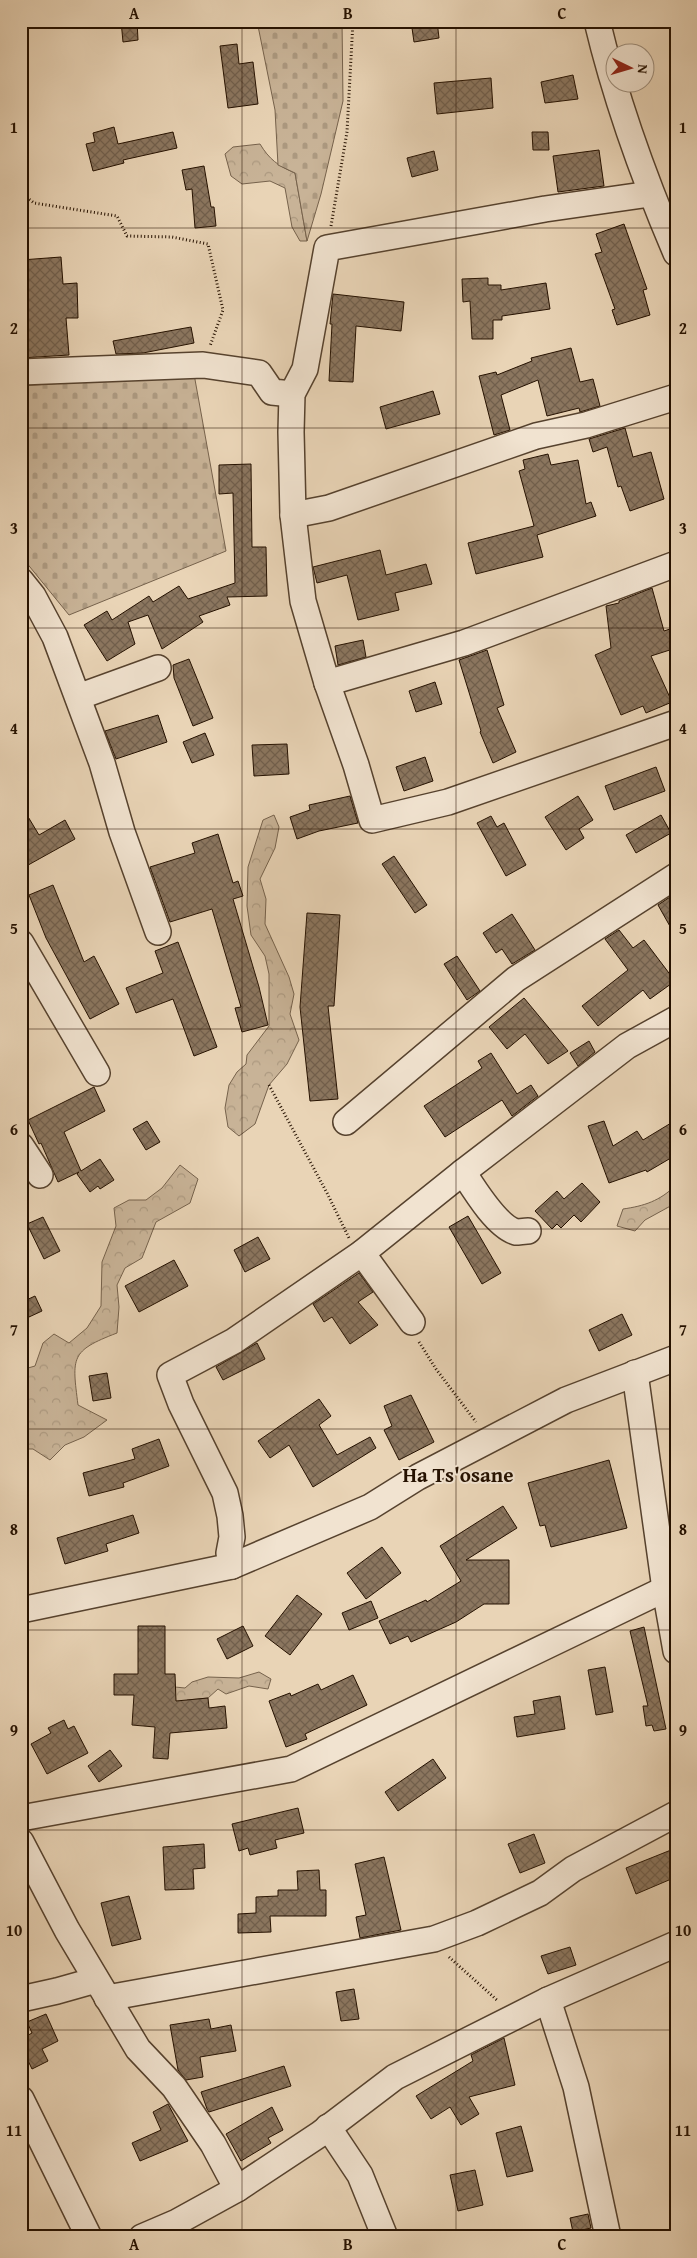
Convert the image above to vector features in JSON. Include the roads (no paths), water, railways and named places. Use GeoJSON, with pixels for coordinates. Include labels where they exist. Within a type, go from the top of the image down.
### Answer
{"type":"FeatureCollection","features":[{"type":"Feature","properties":{"kind":"street"},"geometry":{"type":"LineString","coordinates":[[597,21],[609,70],[650,194],[676,253]]}},
{"type":"Feature","properties":{"kind":"street"},"geometry":{"type":"LineString","coordinates":[[650,194],[545,209],[327,248],[305,369],[292,394],[293,514],[303,601],[327,683],[356,765],[372,820],[448,802],[676,723]]}},
{"type":"Feature","properties":{"kind":"street"},"geometry":{"type":"LineString","coordinates":[[21,372],[203,365],[259,373],[272,392],[292,394]]}},
{"type":"Feature","properties":{"kind":"street"},"geometry":{"type":"LineString","coordinates":[[293,514],[329,508],[536,436],[586,425],[676,397]]}},
{"type":"Feature","properties":{"kind":"street"},"geometry":{"type":"LineString","coordinates":[[327,683],[450,648],[676,564]]}},
{"type":"Feature","properties":{"kind":"street"},"geometry":{"type":"LineString","coordinates":[[21,582],[33,596],[55,637],[78,696],[158,932]]}},
{"type":"Feature","properties":{"kind":"street"},"geometry":{"type":"LineString","coordinates":[[78,696],[158,668]]}},
{"type":"Feature","properties":{"kind":"street"},"geometry":{"type":"LineString","coordinates":[[346,1122],[516,980],[676,876]]}},
{"type":"Feature","properties":{"kind":"street"},"geometry":{"type":"LineString","coordinates":[[21,943],[97,1073]]}},
{"type":"Feature","properties":{"kind":"street"},"geometry":{"type":"LineString","coordinates":[[232,1566],[229,1553],[232,1537],[230,1516],[225,1494],[181,1404],[170,1375],[234,1341],[362,1253],[463,1172],[627,1046],[676,1019]]}},
{"type":"Feature","properties":{"kind":"street"},"geometry":{"type":"LineString","coordinates":[[21,1146],[40,1175]]}},
{"type":"Feature","properties":{"kind":"street"},"geometry":{"type":"LineString","coordinates":[[463,1172],[482,1201],[501,1222],[516,1232],[528,1231]]}},
{"type":"Feature","properties":{"kind":"street"},"geometry":{"type":"LineString","coordinates":[[362,1253],[412,1322]]}},
{"type":"Feature","properties":{"kind":"street"},"geometry":{"type":"LineString","coordinates":[[21,1610],[232,1566],[370,1507],[418,1477],[566,1400],[676,1358]]}},
{"type":"Feature","properties":{"kind":"street"},"geometry":{"type":"LineString","coordinates":[[635,1373],[665,1589],[676,1651]]}},
{"type":"Feature","properties":{"kind":"street"},"geometry":{"type":"LineString","coordinates":[[21,1818],[291,1769],[665,1589]]}},
{"type":"Feature","properties":{"kind":"street"},"geometry":{"type":"LineString","coordinates":[[21,1999],[57,1991],[101,1989],[434,1939],[477,1923],[540,1893],[573,1870],[676,1814]]}},
{"type":"Feature","properties":{"kind":"street"},"geometry":{"type":"LineString","coordinates":[[21,1842],[66,1930],[138,2049],[174,2087],[213,2144],[237,2189]]}},
{"type":"Feature","properties":{"kind":"street"},"geometry":{"type":"LineString","coordinates":[[142,2237],[180,2229],[328,2128],[395,2077],[548,2000],[676,1944]]}},
{"type":"Feature","properties":{"kind":"street"},"geometry":{"type":"LineString","coordinates":[[548,2000],[576,2087],[608,2237]]}},
{"type":"Feature","properties":{"kind":"street"},"geometry":{"type":"LineString","coordinates":[[21,2099],[89,2237]]}},
{"type":"Feature","properties":{"kind":"street"},"geometry":{"type":"LineString","coordinates":[[328,2128],[360,2175],[384,2237]]}},
{"type":"Feature","properties":{"kind":"district","name":"Ha Ts'osane"},"geometry":{"type":"Point","coordinates":[458,1474]}}]}
